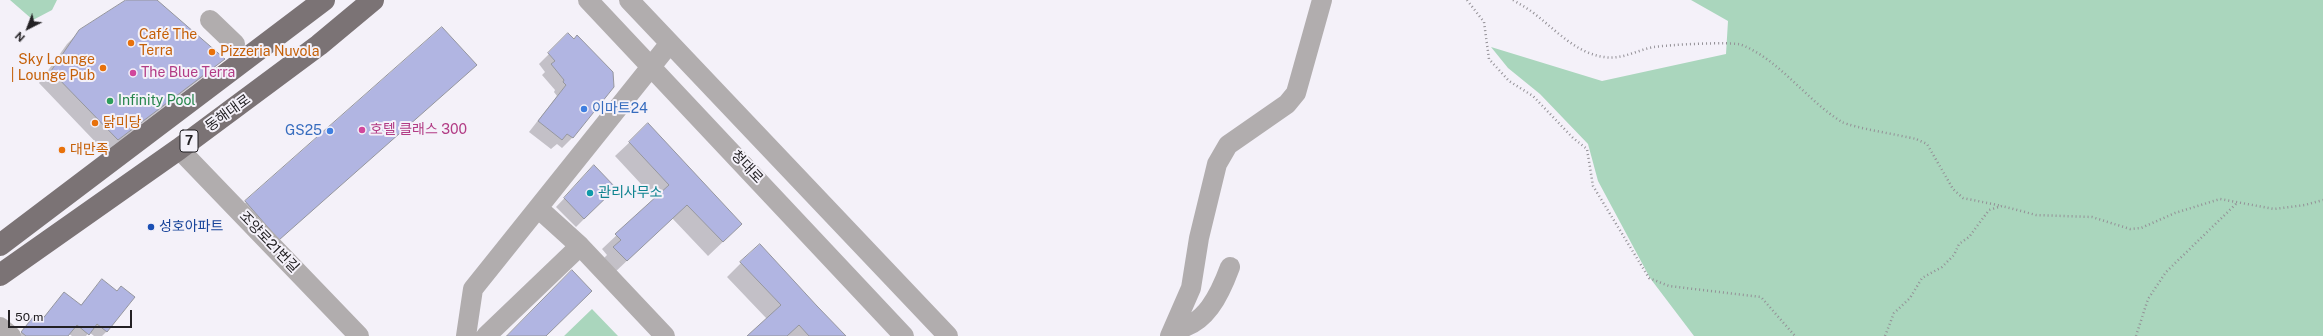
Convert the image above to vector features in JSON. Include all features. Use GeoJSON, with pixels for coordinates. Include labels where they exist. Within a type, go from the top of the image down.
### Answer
{"type":"FeatureCollection","features":[{"type":"Feature","properties":{"kind":"main road","name":"7"},"geometry":{"type":"LineString","coordinates":[[2,239],[324,0]]}},
{"type":"Feature","properties":{"kind":"main road","name":"동해대로"},"geometry":{"type":"LineString","coordinates":[[0,276],[179,149],[330,37],[373,0]]}},
{"type":"Feature","properties":{"kind":"street","name":"청대로"},"geometry":{"type":"LineString","coordinates":[[588,0],[905,336],[928,315]]}},
{"type":"Feature","properties":{"kind":"street"},"geometry":{"type":"LineString","coordinates":[[629,0],[948,336]]}},
{"type":"Feature","properties":{"kind":"street"},"geometry":{"type":"LineString","coordinates":[[1172,332],[1191,288],[1199,238],[1217,164],[1228,145],[1287,104],[1296,93],[1322,0]]}},
{"type":"Feature","properties":{"kind":"street"},"geometry":{"type":"LineString","coordinates":[[210,20],[235,44]]}},
{"type":"Feature","properties":{"kind":"street"},"geometry":{"type":"LineString","coordinates":[[466,336],[473,289],[650,66],[670,43]]}},
{"type":"Feature","properties":{"kind":"street","name":"조양로21번길"},"geometry":{"type":"LineString","coordinates":[[179,149],[358,336]]}},
{"type":"Feature","properties":{"kind":"street"},"geometry":{"type":"LineString","coordinates":[[538,208],[580,246],[665,336]]}},
{"type":"Feature","properties":{"kind":"street"},"geometry":{"type":"LineString","coordinates":[[486,336],[580,246]]}},
{"type":"Feature","properties":{"kind":"street"},"geometry":{"type":"LineString","coordinates":[[1172,332],[1185,328],[1201,319],[1225,281],[1230,267]]}},
{"type":"Feature","properties":{"kind":"street"},"geometry":{"type":"LineString","coordinates":[[0,326],[11,336]]}},
{"type":"Feature","properties":{"kind":"path"},"geometry":{"type":"LineString","coordinates":[[1467,0],[1484,22],[1489,59],[1509,81],[1533,96],[1587,149],[1593,186],[1648,278],[1668,286],[1761,297],[1795,336]]}},
{"type":"Feature","properties":{"kind":"path"},"geometry":{"type":"LineString","coordinates":[[1513,0],[1535,14],[1570,43],[1590,54],[1603,57],[1616,58],[1654,47],[1714,43],[1740,44],[1765,58],[1807,95],[1843,123],[1916,139],[1927,144],[1953,189],[1963,198],[2036,215],[2092,217],[2130,229],[2146,226],[2202,203],[2220,199],[2239,201],[2274,209],[2306,205],[2323,200]]}},
{"type":"Feature","properties":{"kind":"path"},"geometry":{"type":"LineString","coordinates":[[2136,336],[2148,299],[2166,272],[2239,201]]}},
{"type":"Feature","properties":{"kind":"path"},"geometry":{"type":"LineString","coordinates":[[1885,336],[1894,314],[1910,298],[1922,278],[1942,267],[1954,255],[1960,244],[1969,237],[1989,210],[2002,206]]}},
{"type":"Feature","properties":{"kind":"green space"},"geometry":{"type":"Polygon","coordinates":[[[10,0],[57,0],[52,10],[33,20],[10,0]]]}},
{"type":"Feature","properties":{"kind":"green space"},"geometry":{"type":"Polygon","coordinates":[[[1691,0],[2323,0],[2323,336],[1694,336],[1650,278],[1598,181],[1588,144],[1540,94],[1508,68],[1491,47],[1602,81],[1726,54],[1728,21],[1691,0]]]}},
{"type":"Feature","properties":{"kind":"green space"},"geometry":{"type":"Polygon","coordinates":[[[592,309],[618,336],[564,336],[592,309]]]}},
{"type":"Feature","properties":{"kind":"building","name":"The Blue Terra"},"geometry":{"type":"Polygon","coordinates":[[[126,0],[157,0],[225,59],[118,140],[51,71],[79,30],[126,0]]]}},
{"type":"Feature","properties":{"kind":"building"},"geometry":{"type":"Polygon","coordinates":[[[442,27],[477,65],[279,240],[245,201],[442,27]]]}},
{"type":"Feature","properties":{"kind":"building"},"geometry":{"type":"Polygon","coordinates":[[[568,33],[574,39],[577,35],[613,72],[614,87],[573,138],[567,134],[562,140],[538,121],[566,85],[563,82],[564,80],[551,64],[555,61],[548,53],[568,33]]]}},
{"type":"Feature","properties":{"kind":"building"},"geometry":{"type":"Polygon","coordinates":[[[648,123],[742,224],[723,242],[687,205],[627,261],[613,247],[621,240],[615,234],[669,185],[629,142],[648,123]]]}},
{"type":"Feature","properties":{"kind":"building","name":"관리사무소"},"geometry":{"type":"Polygon","coordinates":[[[594,165],[616,188],[584,219],[564,198],[594,165]]]}},
{"type":"Feature","properties":{"kind":"building"},"geometry":{"type":"Polygon","coordinates":[[[760,244],[846,336],[809,336],[799,325],[787,336],[747,336],[781,305],[740,262],[760,244]]]}},
{"type":"Feature","properties":{"kind":"building"},"geometry":{"type":"Polygon","coordinates":[[[572,270],[592,291],[546,336],[507,336],[572,270]]]}},
{"type":"Feature","properties":{"kind":"building"},"geometry":{"type":"Polygon","coordinates":[[[102,279],[117,291],[121,286],[135,297],[107,332],[97,324],[89,335],[77,325],[68,336],[26,336],[21,332],[34,316],[41,321],[64,292],[81,305],[102,279]]]}},
{"type":"Feature","properties":{"kind":"place","name":"Café The Terra"},"geometry":{"type":"Point","coordinates":[131,43]}},
{"type":"Feature","properties":{"kind":"place","name":"Pizzeria Nuvola"},"geometry":{"type":"Point","coordinates":[212,52]}},
{"type":"Feature","properties":{"kind":"place","name":"Sky Lounge | Lounge Pub"},"geometry":{"type":"Point","coordinates":[103,68]}},
{"type":"Feature","properties":{"kind":"place","name":"The Blue Terra"},"geometry":{"type":"Point","coordinates":[133,73]}},
{"type":"Feature","properties":{"kind":"place","name":"Infinity Pool"},"geometry":{"type":"Point","coordinates":[110,101]}},
{"type":"Feature","properties":{"kind":"place","name":"이마트24"},"geometry":{"type":"Point","coordinates":[584,109]}},
{"type":"Feature","properties":{"kind":"place","name":"닭미당"},"geometry":{"type":"Point","coordinates":[95,123]}},
{"type":"Feature","properties":{"kind":"place","name":"호텔 클래스 300"},"geometry":{"type":"Point","coordinates":[362,130]}},
{"type":"Feature","properties":{"kind":"place","name":"GS25"},"geometry":{"type":"Point","coordinates":[330,131]}},
{"type":"Feature","properties":{"kind":"place","name":"대만족"},"geometry":{"type":"Point","coordinates":[62,150]}},
{"type":"Feature","properties":{"kind":"place","name":"관리사무소"},"geometry":{"type":"Point","coordinates":[590,193]}},
{"type":"Feature","properties":{"kind":"place","name":"성호아파트"},"geometry":{"type":"Point","coordinates":[151,227]}}]}
